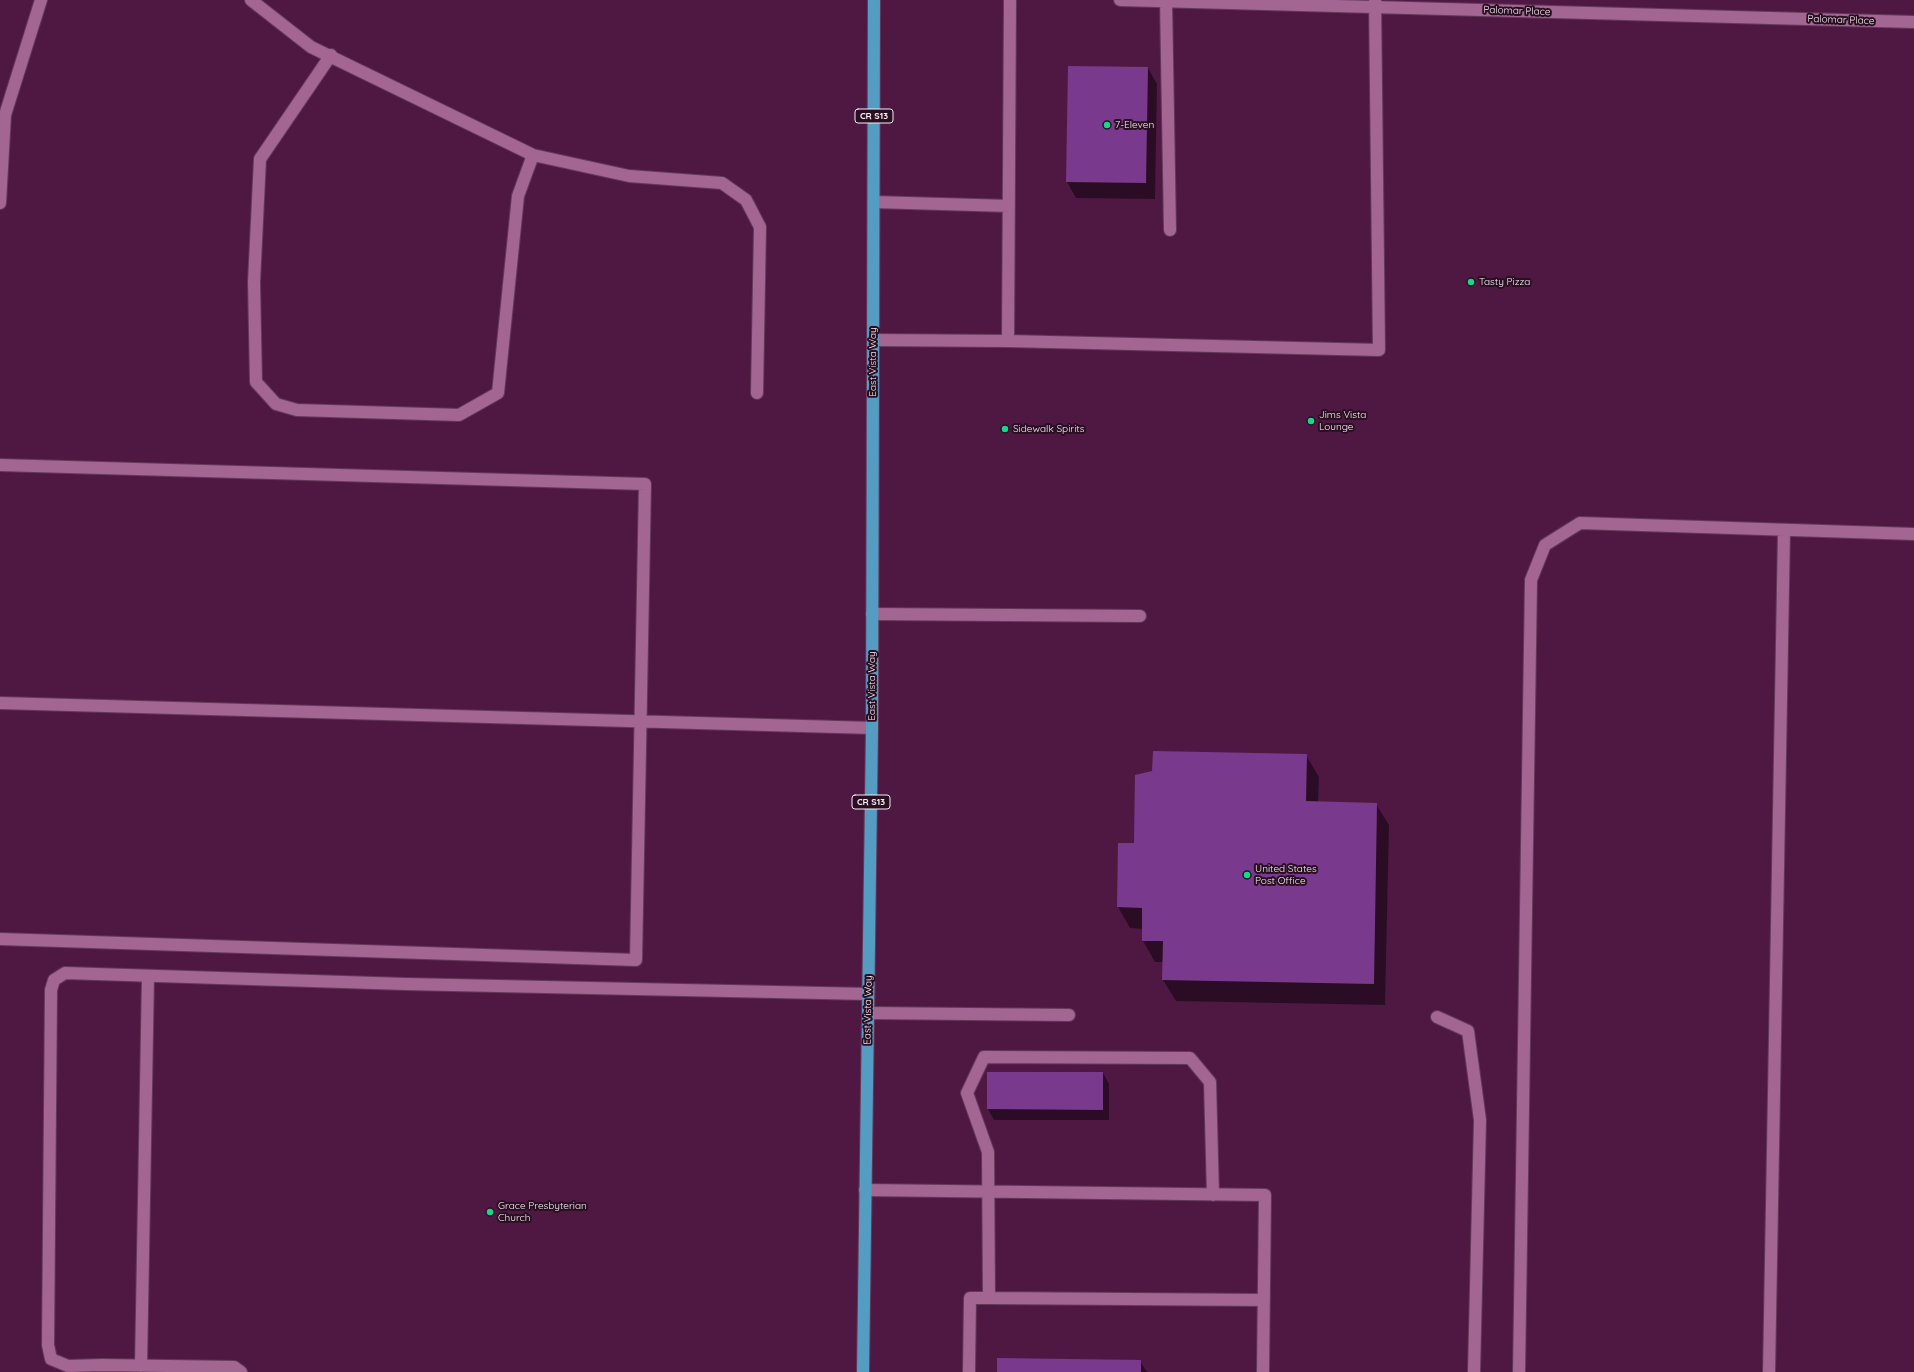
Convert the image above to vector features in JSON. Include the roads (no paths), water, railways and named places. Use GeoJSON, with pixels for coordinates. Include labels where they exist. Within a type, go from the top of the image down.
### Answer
{"type":"FeatureCollection","features":[{"type":"Feature","properties":{"kind":"main road","name":"East Vista Way"},"geometry":{"type":"LineString","coordinates":[[862,1372],[872,728],[874,0]]}},
{"type":"Feature","properties":{"kind":"street"},"geometry":{"type":"LineString","coordinates":[[0,202],[5,115],[41,0]]}},
{"type":"Feature","properties":{"kind":"street"},"geometry":{"type":"LineString","coordinates":[[252,0],[310,47],[331,55],[533,155],[629,176],[722,183],[746,200],[760,227],[757,393]]}},
{"type":"Feature","properties":{"kind":"street"},"geometry":{"type":"LineString","coordinates":[[1008,341],[1010,0]]}},
{"type":"Feature","properties":{"kind":"street","name":"Palomar Place"},"geometry":{"type":"LineString","coordinates":[[1120,0],[1341,3],[1914,22]]}},
{"type":"Feature","properties":{"kind":"street"},"geometry":{"type":"LineString","coordinates":[[1166,1],[1170,230]]}},
{"type":"Feature","properties":{"kind":"street"},"geometry":{"type":"LineString","coordinates":[[873,340],[1008,341],[1379,350],[1374,4]]}},
{"type":"Feature","properties":{"kind":"street"},"geometry":{"type":"LineString","coordinates":[[331,55],[260,159],[254,282],[256,382],[276,404],[297,410],[459,415],[498,393],[518,196],[533,155]]}},
{"type":"Feature","properties":{"kind":"street"},"geometry":{"type":"LineString","coordinates":[[874,202],[1009,206]]}},
{"type":"Feature","properties":{"kind":"street"},"geometry":{"type":"LineString","coordinates":[[0,464],[645,484],[636,960],[0,939]]}},
{"type":"Feature","properties":{"kind":"street"},"geometry":{"type":"LineString","coordinates":[[1519,1372],[1531,580],[1545,545],[1580,523],[1784,531],[1914,534]]}},
{"type":"Feature","properties":{"kind":"street"},"geometry":{"type":"LineString","coordinates":[[1769,1372],[1784,531]]}},
{"type":"Feature","properties":{"kind":"street"},"geometry":{"type":"LineString","coordinates":[[872,614],[1140,616]]}},
{"type":"Feature","properties":{"kind":"street"},"geometry":{"type":"LineString","coordinates":[[0,703],[872,728]]}},
{"type":"Feature","properties":{"kind":"street"},"geometry":{"type":"LineString","coordinates":[[240,1372],[234,1367],[68,1366],[51,1359],[48,1345],[50,990],[54,980],[65,974],[405,984],[868,994]]}},
{"type":"Feature","properties":{"kind":"street"},"geometry":{"type":"LineString","coordinates":[[141,1366],[148,976]]}},
{"type":"Feature","properties":{"kind":"street"},"geometry":{"type":"LineString","coordinates":[[868,1013],[1069,1015]]}},
{"type":"Feature","properties":{"kind":"street"},"geometry":{"type":"LineString","coordinates":[[1437,1017],[1468,1031],[1480,1120],[1474,1372]]}},
{"type":"Feature","properties":{"kind":"street"},"geometry":{"type":"LineString","coordinates":[[989,1298],[988,1152],[967,1093],[984,1057],[1190,1058],[1210,1082],[1213,1195]]}},
{"type":"Feature","properties":{"kind":"street"},"geometry":{"type":"LineString","coordinates":[[865,1190],[1265,1195],[1263,1372]]}},
{"type":"Feature","properties":{"kind":"street"},"geometry":{"type":"LineString","coordinates":[[969,1372],[970,1298],[1264,1300]]}},
{"type":"Feature","properties":{"kind":"place","name":"7-Eleven"},"geometry":{"type":"Point","coordinates":[1107,125]}},
{"type":"Feature","properties":{"kind":"place","name":"Tasty Pizza"},"geometry":{"type":"Point","coordinates":[1471,282]}},
{"type":"Feature","properties":{"kind":"place","name":"Jims Vista Lounge"},"geometry":{"type":"Point","coordinates":[1311,421]}},
{"type":"Feature","properties":{"kind":"place","name":"Sidewalk Spirits"},"geometry":{"type":"Point","coordinates":[1005,429]}},
{"type":"Feature","properties":{"kind":"place","name":"United States Post Office"},"geometry":{"type":"Point","coordinates":[1247,875]}},
{"type":"Feature","properties":{"kind":"place","name":"Grace Presbyterian Church"},"geometry":{"type":"Point","coordinates":[490,1212]}}]}
